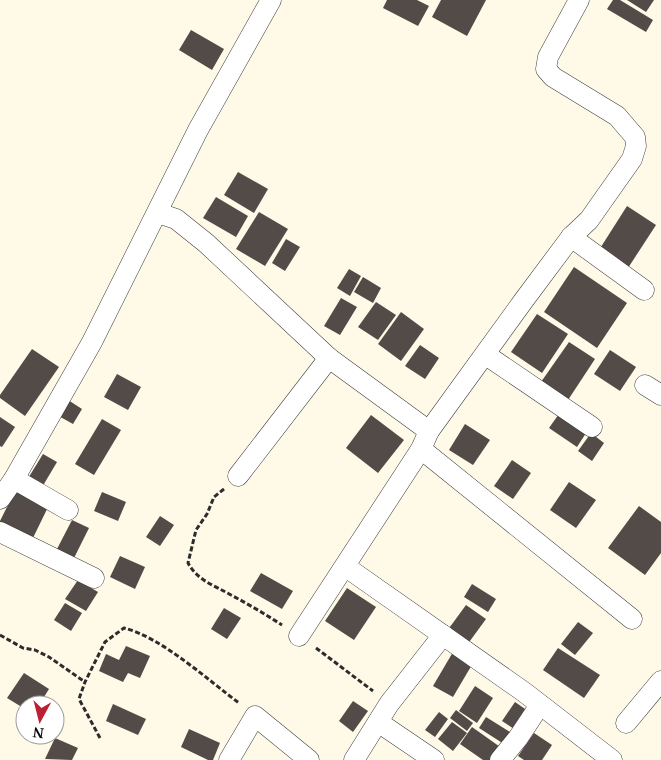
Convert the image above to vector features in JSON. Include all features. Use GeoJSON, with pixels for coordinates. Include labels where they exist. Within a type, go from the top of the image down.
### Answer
{"type":"FeatureCollection","features":[{"type":"Feature","properties":{"kind":"street"},"geometry":{"type":"LineString","coordinates":[[0,499],[14,479],[92,342],[221,86],[271,0]]}},
{"type":"Feature","properties":{"kind":"street"},"geometry":{"type":"LineString","coordinates":[[299,636],[346,567],[425,440],[572,236],[588,220],[625,171],[636,146],[632,131],[618,116],[553,77],[546,69],[548,57],[579,0]]}},
{"type":"Feature","properties":{"kind":"street"},"geometry":{"type":"LineString","coordinates":[[158,213],[176,220],[206,243],[329,358],[632,619]]}},
{"type":"Feature","properties":{"kind":"street"},"geometry":{"type":"LineString","coordinates":[[572,236],[644,290]]}},
{"type":"Feature","properties":{"kind":"street"},"geometry":{"type":"LineString","coordinates":[[486,355],[592,427]]}},
{"type":"Feature","properties":{"kind":"street"},"geometry":{"type":"LineString","coordinates":[[238,476],[329,358]]}},
{"type":"Feature","properties":{"kind":"street"},"geometry":{"type":"LineString","coordinates":[[14,479],[68,510]]}},
{"type":"Feature","properties":{"kind":"street"},"geometry":{"type":"LineString","coordinates":[[0,532],[94,578]]}},
{"type":"Feature","properties":{"kind":"street"},"geometry":{"type":"LineString","coordinates":[[346,567],[540,705],[612,760]]}},
{"type":"Feature","properties":{"kind":"street"},"geometry":{"type":"LineString","coordinates":[[354,760],[389,704],[443,635]]}},
{"type":"Feature","properties":{"kind":"street"},"geometry":{"type":"LineString","coordinates":[[626,723],[661,681]]}},
{"type":"Feature","properties":{"kind":"street"},"geometry":{"type":"LineString","coordinates":[[500,760],[518,738],[540,705]]}},
{"type":"Feature","properties":{"kind":"street"},"geometry":{"type":"LineString","coordinates":[[229,760],[255,716],[309,760]]}},
{"type":"Feature","properties":{"kind":"street"},"geometry":{"type":"LineString","coordinates":[[378,722],[434,760]]}},
{"type":"Feature","properties":{"kind":"path"},"geometry":{"type":"LineString","coordinates":[[238,476],[214,498],[207,514],[200,521],[190,548],[188,563],[193,573],[212,587],[229,594],[299,636],[389,704]]}},
{"type":"Feature","properties":{"kind":"path"},"geometry":{"type":"LineString","coordinates":[[100,738],[79,699],[85,682],[105,642],[124,628],[134,631],[169,650],[255,716]]}},
{"type":"Feature","properties":{"kind":"path"},"geometry":{"type":"LineString","coordinates":[[0,635],[23,648],[35,650],[49,657],[85,682]]}},
{"type":"Feature","properties":{"kind":"building"},"geometry":{"type":"Polygon","coordinates":[[[387,0],[417,0],[429,6],[418,26],[383,8],[387,0]]]}},
{"type":"Feature","properties":{"kind":"building"},"geometry":{"type":"Polygon","coordinates":[[[441,0],[486,0],[467,36],[432,17],[441,0]]]}},
{"type":"Feature","properties":{"kind":"building"},"geometry":{"type":"Polygon","coordinates":[[[613,0],[620,0],[653,20],[646,32],[607,9],[613,0]]]}},
{"type":"Feature","properties":{"kind":"building"},"geometry":{"type":"Polygon","coordinates":[[[627,0],[654,0],[646,12],[627,0]]]}},
{"type":"Feature","properties":{"kind":"building"},"geometry":{"type":"Polygon","coordinates":[[[191,30],[224,49],[212,70],[179,50],[191,30]]]}},
{"type":"Feature","properties":{"kind":"building"},"geometry":{"type":"Polygon","coordinates":[[[238,172],[268,189],[254,213],[224,195],[238,172]]]}},
{"type":"Feature","properties":{"kind":"building"},"geometry":{"type":"Polygon","coordinates":[[[216,197],[248,216],[236,237],[203,218],[216,197]]]}},
{"type":"Feature","properties":{"kind":"building"},"geometry":{"type":"Polygon","coordinates":[[[627,206],[656,225],[628,268],[599,250],[627,206]]]}},
{"type":"Feature","properties":{"kind":"building"},"geometry":{"type":"Polygon","coordinates":[[[259,212],[288,229],[265,266],[236,249],[259,212]]]}},
{"type":"Feature","properties":{"kind":"building"},"geometry":{"type":"Polygon","coordinates":[[[286,239],[300,247],[285,271],[272,263],[286,239]]]}},
{"type":"Feature","properties":{"kind":"building"},"geometry":{"type":"Polygon","coordinates":[[[574,267],[627,303],[597,348],[544,312],[574,267]]]}},
{"type":"Feature","properties":{"kind":"building"},"geometry":{"type":"Polygon","coordinates":[[[349,269],[361,276],[350,296],[337,288],[349,269]]]}},
{"type":"Feature","properties":{"kind":"building"},"geometry":{"type":"Polygon","coordinates":[[[363,277],[381,288],[373,303],[354,292],[363,277]]]}},
{"type":"Feature","properties":{"kind":"building"},"geometry":{"type":"Polygon","coordinates":[[[341,298],[357,307],[340,335],[324,326],[341,298]]]}},
{"type":"Feature","properties":{"kind":"building"},"geometry":{"type":"Polygon","coordinates":[[[376,302],[396,315],[378,340],[358,327],[376,302]]]}},
{"type":"Feature","properties":{"kind":"building"},"geometry":{"type":"Polygon","coordinates":[[[401,312],[424,329],[401,361],[378,344],[401,312]]]}},
{"type":"Feature","properties":{"kind":"building"},"geometry":{"type":"Polygon","coordinates":[[[537,314],[568,334],[542,373],[511,352],[537,314]]]}},
{"type":"Feature","properties":{"kind":"building"},"geometry":{"type":"Polygon","coordinates":[[[569,342],[595,359],[568,400],[541,382],[569,342]]]}},
{"type":"Feature","properties":{"kind":"building"},"geometry":{"type":"Polygon","coordinates":[[[420,345],[439,358],[425,379],[405,366],[420,345]]]}},
{"type":"Feature","properties":{"kind":"building"},"geometry":{"type":"Polygon","coordinates":[[[32,349],[59,367],[25,416],[0,398],[0,395],[32,349]]]}},
{"type":"Feature","properties":{"kind":"building"},"geometry":{"type":"Polygon","coordinates":[[[610,350],[636,367],[620,391],[594,374],[610,350]]]}},
{"type":"Feature","properties":{"kind":"building"},"geometry":{"type":"Polygon","coordinates":[[[117,374],[141,387],[128,410],[104,397],[117,374]]]}},
{"type":"Feature","properties":{"kind":"building"},"geometry":{"type":"Polygon","coordinates":[[[65,398],[82,409],[73,424],[55,414],[65,398]]]}},
{"type":"Feature","properties":{"kind":"building"},"geometry":{"type":"Polygon","coordinates":[[[561,411],[588,430],[577,447],[549,428],[561,411]]]}},
{"type":"Feature","properties":{"kind":"building"},"geometry":{"type":"Polygon","coordinates":[[[371,415],[404,440],[378,473],[346,448],[371,415]]]}},
{"type":"Feature","properties":{"kind":"building"},"geometry":{"type":"Polygon","coordinates":[[[0,417],[15,427],[2,447],[0,446],[0,417]]]}},
{"type":"Feature","properties":{"kind":"building"},"geometry":{"type":"Polygon","coordinates":[[[102,419],[121,430],[94,475],[75,464],[102,419]]]}},
{"type":"Feature","properties":{"kind":"building"},"geometry":{"type":"Polygon","coordinates":[[[465,424],[490,440],[473,465],[449,450],[465,424]]]}},
{"type":"Feature","properties":{"kind":"building"},"geometry":{"type":"Polygon","coordinates":[[[591,433],[604,443],[592,461],[578,451],[591,433]]]}},
{"type":"Feature","properties":{"kind":"building"},"geometry":{"type":"Polygon","coordinates":[[[43,454],[57,462],[41,489],[27,480],[43,454]]]}},
{"type":"Feature","properties":{"kind":"building"},"geometry":{"type":"Polygon","coordinates":[[[512,460],[531,473],[513,499],[494,486],[512,460]]]}},
{"type":"Feature","properties":{"kind":"building"},"geometry":{"type":"Polygon","coordinates":[[[569,482],[596,500],[576,528],[550,510],[569,482]]]}},
{"type":"Feature","properties":{"kind":"building"},"geometry":{"type":"Polygon","coordinates":[[[18,485],[51,501],[31,542],[0,526],[0,521],[18,485]]]}},
{"type":"Feature","properties":{"kind":"building"},"geometry":{"type":"Polygon","coordinates":[[[102,492],[126,502],[118,521],[94,511],[102,492]]]}},
{"type":"Feature","properties":{"kind":"building"},"geometry":{"type":"Polygon","coordinates":[[[639,506],[661,522],[661,553],[645,575],[608,548],[639,506]]]}},
{"type":"Feature","properties":{"kind":"building"},"geometry":{"type":"Polygon","coordinates":[[[160,516],[174,525],[160,546],[146,537],[160,516]]]}},
{"type":"Feature","properties":{"kind":"building"},"geometry":{"type":"Polygon","coordinates":[[[72,520],[89,528],[74,558],[57,549],[72,520]]]}},
{"type":"Feature","properties":{"kind":"building"},"geometry":{"type":"Polygon","coordinates":[[[120,556],[145,567],[135,589],[110,577],[120,556]]]}},
{"type":"Feature","properties":{"kind":"building"},"geometry":{"type":"Polygon","coordinates":[[[261,573],[293,591],[282,609],[250,591],[261,573]]]}},
{"type":"Feature","properties":{"kind":"building"},"geometry":{"type":"Polygon","coordinates":[[[78,580],[98,592],[86,611],[65,599],[78,580]]]}},
{"type":"Feature","properties":{"kind":"building"},"geometry":{"type":"Polygon","coordinates":[[[472,584],[496,599],[488,612],[464,597],[472,584]]]}},
{"type":"Feature","properties":{"kind":"building"},"geometry":{"type":"Polygon","coordinates":[[[347,588],[376,607],[354,640],[325,621],[347,588]]]}},
{"type":"Feature","properties":{"kind":"building"},"geometry":{"type":"Polygon","coordinates":[[[65,603],[82,613],[71,631],[54,620],[65,603]]]}},
{"type":"Feature","properties":{"kind":"building"},"geometry":{"type":"Polygon","coordinates":[[[466,605],[486,619],[467,645],[447,631],[466,605]]]}},
{"type":"Feature","properties":{"kind":"building"},"geometry":{"type":"Polygon","coordinates":[[[224,608],[241,618],[227,639],[211,629],[224,608]]]}},
{"type":"Feature","properties":{"kind":"building"},"geometry":{"type":"Polygon","coordinates":[[[578,622],[593,633],[575,655],[561,644],[578,622]]]}},
{"type":"Feature","properties":{"kind":"building"},"geometry":{"type":"Polygon","coordinates":[[[126,646],[150,656],[140,678],[128,673],[123,682],[99,671],[106,654],[119,660],[126,646]]]}},
{"type":"Feature","properties":{"kind":"building"},"geometry":{"type":"Polygon","coordinates":[[[558,648],[600,675],[584,698],[543,670],[558,648]]]}},
{"type":"Feature","properties":{"kind":"building"},"geometry":{"type":"Polygon","coordinates":[[[453,652],[473,663],[453,697],[433,686],[453,652]]]}},
{"type":"Feature","properties":{"kind":"building"},"geometry":{"type":"Polygon","coordinates":[[[24,673],[49,689],[45,695],[15,695],[15,703],[7,698],[24,673]]]}},
{"type":"Feature","properties":{"kind":"building"},"geometry":{"type":"Polygon","coordinates":[[[475,686],[493,698],[477,723],[459,711],[475,686]]]}},
{"type":"Feature","properties":{"kind":"building"},"geometry":{"type":"Polygon","coordinates":[[[353,701],[368,711],[353,732],[339,721],[353,701]]]}},
{"type":"Feature","properties":{"kind":"building"},"geometry":{"type":"Polygon","coordinates":[[[515,702],[531,713],[519,732],[502,721],[515,702]]]}},
{"type":"Feature","properties":{"kind":"building"},"geometry":{"type":"Polygon","coordinates":[[[113,704],[146,719],[138,735],[106,721],[113,704]]]}},
{"type":"Feature","properties":{"kind":"building"},"geometry":{"type":"Polygon","coordinates":[[[456,710],[473,723],[467,731],[450,718],[456,710]]]}},
{"type":"Feature","properties":{"kind":"building"},"geometry":{"type":"Polygon","coordinates":[[[439,712],[448,719],[435,737],[425,730],[439,712]]]}},
{"type":"Feature","properties":{"kind":"building"},"geometry":{"type":"Polygon","coordinates":[[[486,717],[515,735],[507,746],[479,728],[486,717]]]}},
{"type":"Feature","properties":{"kind":"building"},"geometry":{"type":"Polygon","coordinates":[[[452,722],[467,733],[453,751],[438,739],[452,722]]]}},
{"type":"Feature","properties":{"kind":"building"},"geometry":{"type":"Polygon","coordinates":[[[472,727],[503,749],[495,760],[483,760],[460,744],[472,727]]]}},
{"type":"Feature","properties":{"kind":"building"},"geometry":{"type":"Polygon","coordinates":[[[189,729],[220,743],[213,760],[208,760],[181,747],[189,729]]]}},
{"type":"Feature","properties":{"kind":"building"},"geometry":{"type":"Polygon","coordinates":[[[534,733],[552,745],[542,760],[524,760],[518,756],[534,733]]]}},
{"type":"Feature","properties":{"kind":"building"},"geometry":{"type":"Polygon","coordinates":[[[65,742],[78,748],[72,760],[45,759],[52,745],[65,745],[65,742]]]}}]}
